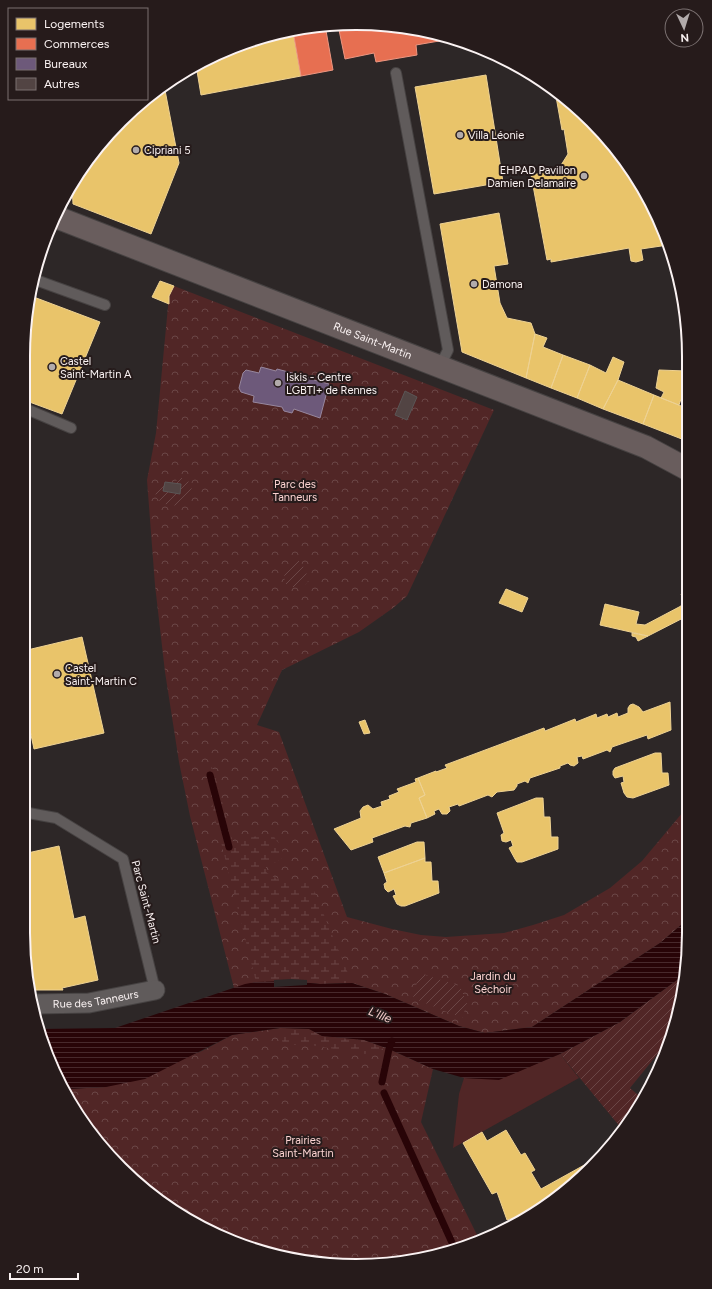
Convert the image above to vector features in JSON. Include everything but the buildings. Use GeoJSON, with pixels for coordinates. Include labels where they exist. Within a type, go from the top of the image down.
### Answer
{"type":"FeatureCollection","features":[{"type":"Feature","properties":{"kind":"main road","name":"Rue Saint-Martin"},"geometry":{"type":"LineString","coordinates":[[61,219],[646,447],[682,466]]}},
{"type":"Feature","properties":{"kind":"street","name":"Rue des Tanneurs"},"geometry":{"type":"LineString","coordinates":[[38,1004],[89,1003],[155,990]]}},
{"type":"Feature","properties":{"kind":"lane"},"geometry":{"type":"LineString","coordinates":[[396,73],[448,350],[440,366]]}},
{"type":"Feature","properties":{"kind":"lane"},"geometry":{"type":"LineString","coordinates":[[39,281],[105,305]]}},
{"type":"Feature","properties":{"kind":"lane"},"geometry":{"type":"LineString","coordinates":[[30,411],[71,428]]}},
{"type":"Feature","properties":{"kind":"lane","name":"Parc Saint-Martin"},"geometry":{"type":"LineString","coordinates":[[30,813],[56,818],[122,859],[155,990]]}},
{"type":"Feature","properties":{"kind":"green space","name":"Parc des Tanneurs"},"geometry":{"type":"Polygon","coordinates":[[[174,286],[494,410],[407,596],[359,632],[282,670],[257,725],[279,732],[347,917],[392,929],[421,935],[446,937],[504,933],[564,915],[610,888],[642,861],[682,813],[682,924],[660,943],[532,1027],[485,1033],[459,1026],[385,994],[352,983],[291,981],[256,982],[234,988],[190,816],[179,762],[165,672],[155,585],[147,480],[156,433],[169,296],[174,286]]]}},
{"type":"Feature","properties":{"kind":"green space"},"geometry":{"type":"Polygon","coordinates":[[[178,478],[185,478],[190,485],[192,492],[190,497],[185,502],[178,505],[163,503],[156,497],[155,489],[158,484],[165,482],[175,483],[178,478]]]}},
{"type":"Feature","properties":{"kind":"green space"},"geometry":{"type":"Polygon","coordinates":[[[296,558],[302,564],[309,579],[305,585],[292,587],[286,584],[284,576],[288,566],[296,558]]]}},
{"type":"Feature","properties":{"kind":"green space"},"geometry":{"type":"Polygon","coordinates":[[[207,766],[211,766],[214,771],[234,846],[243,839],[257,836],[274,837],[281,846],[284,856],[277,862],[270,863],[266,867],[267,873],[297,886],[310,881],[352,983],[320,984],[291,981],[256,982],[214,814],[206,771],[207,766]]]}},
{"type":"Feature","properties":{"kind":"green space"},"geometry":{"type":"Polygon","coordinates":[[[419,973],[460,986],[467,1004],[462,1018],[413,998],[419,973]]]}},
{"type":"Feature","properties":{"kind":"green space"},"geometry":{"type":"Polygon","coordinates":[[[679,979],[671,1017],[660,1052],[630,1088],[638,1095],[619,1125],[560,1054],[620,1022],[679,979]]]}},
{"type":"Feature","properties":{"kind":"green space","name":"Prairies Saint-Martin"},"geometry":{"type":"Polygon","coordinates":[[[280,1028],[309,1029],[322,1036],[364,1040],[389,1049],[433,1069],[421,1122],[477,1235],[461,1242],[420,1253],[356,1259],[292,1253],[251,1242],[193,1215],[158,1192],[141,1178],[125,1164],[97,1131],[70,1089],[106,1087],[202,1051],[232,1035],[280,1028]]]}},
{"type":"Feature","properties":{"kind":"green space"},"geometry":{"type":"Polygon","coordinates":[[[280,1028],[309,1029],[322,1036],[364,1040],[384,1048],[375,1053],[364,1054],[304,1044],[283,1046],[280,1028]]]}},
{"type":"Feature","properties":{"kind":"green space"},"geometry":{"type":"Polygon","coordinates":[[[560,1054],[579,1078],[453,1148],[459,1094],[464,1078],[499,1079],[560,1054]]]}},
{"type":"Feature","properties":{"kind":"water","name":"L'Ille"},"geometry":{"type":"Polygon","coordinates":[[[682,924],[679,979],[620,1022],[560,1054],[499,1080],[464,1078],[433,1069],[389,1049],[364,1040],[322,1036],[309,1029],[280,1028],[232,1035],[145,1079],[106,1087],[70,1089],[55,1058],[44,1029],[115,1028],[245,984],[256,982],[291,981],[320,984],[352,983],[385,994],[459,1026],[485,1033],[532,1027],[660,943],[682,924]]]}},
{"type":"Feature","properties":{"kind":"pier"},"geometry":{"type":"Polygon","coordinates":[[[274,980],[307,980],[307,985],[274,987],[274,980]]]}},
{"type":"Feature","properties":{"kind":"waterway"},"geometry":{"type":"LineString","coordinates":[[210,775],[229,847]]}},
{"type":"Feature","properties":{"kind":"waterway"},"geometry":{"type":"LineString","coordinates":[[382,1082],[392,1041]]}},
{"type":"Feature","properties":{"kind":"waterway"},"geometry":{"type":"LineString","coordinates":[[384,1093],[453,1244]]}},
{"type":"Feature","properties":{"kind":"place","name":"Villa Léonie"},"geometry":{"type":"Point","coordinates":[460,135]}},
{"type":"Feature","properties":{"kind":"place","name":"Cipriani 5"},"geometry":{"type":"Point","coordinates":[136,150]}},
{"type":"Feature","properties":{"kind":"place","name":"EHPAD Pavillon Damien Delamaire"},"geometry":{"type":"Point","coordinates":[584,176]}},
{"type":"Feature","properties":{"kind":"place","name":"Damona"},"geometry":{"type":"Point","coordinates":[474,284]}},
{"type":"Feature","properties":{"kind":"place","name":"Castel Saint-Martin A"},"geometry":{"type":"Point","coordinates":[52,367]}},
{"type":"Feature","properties":{"kind":"place","name":"Iskis - Centre LGBTI+ de Rennes"},"geometry":{"type":"Point","coordinates":[278,383]}},
{"type":"Feature","properties":{"kind":"place","name":"Castel Saint-Martin C"},"geometry":{"type":"Point","coordinates":[57,674]}},
{"type":"Feature","properties":{"kind":"park label","name":"Jardin du Séchoir"},"geometry":{"type":"Point","coordinates":[493,982]}}]}
